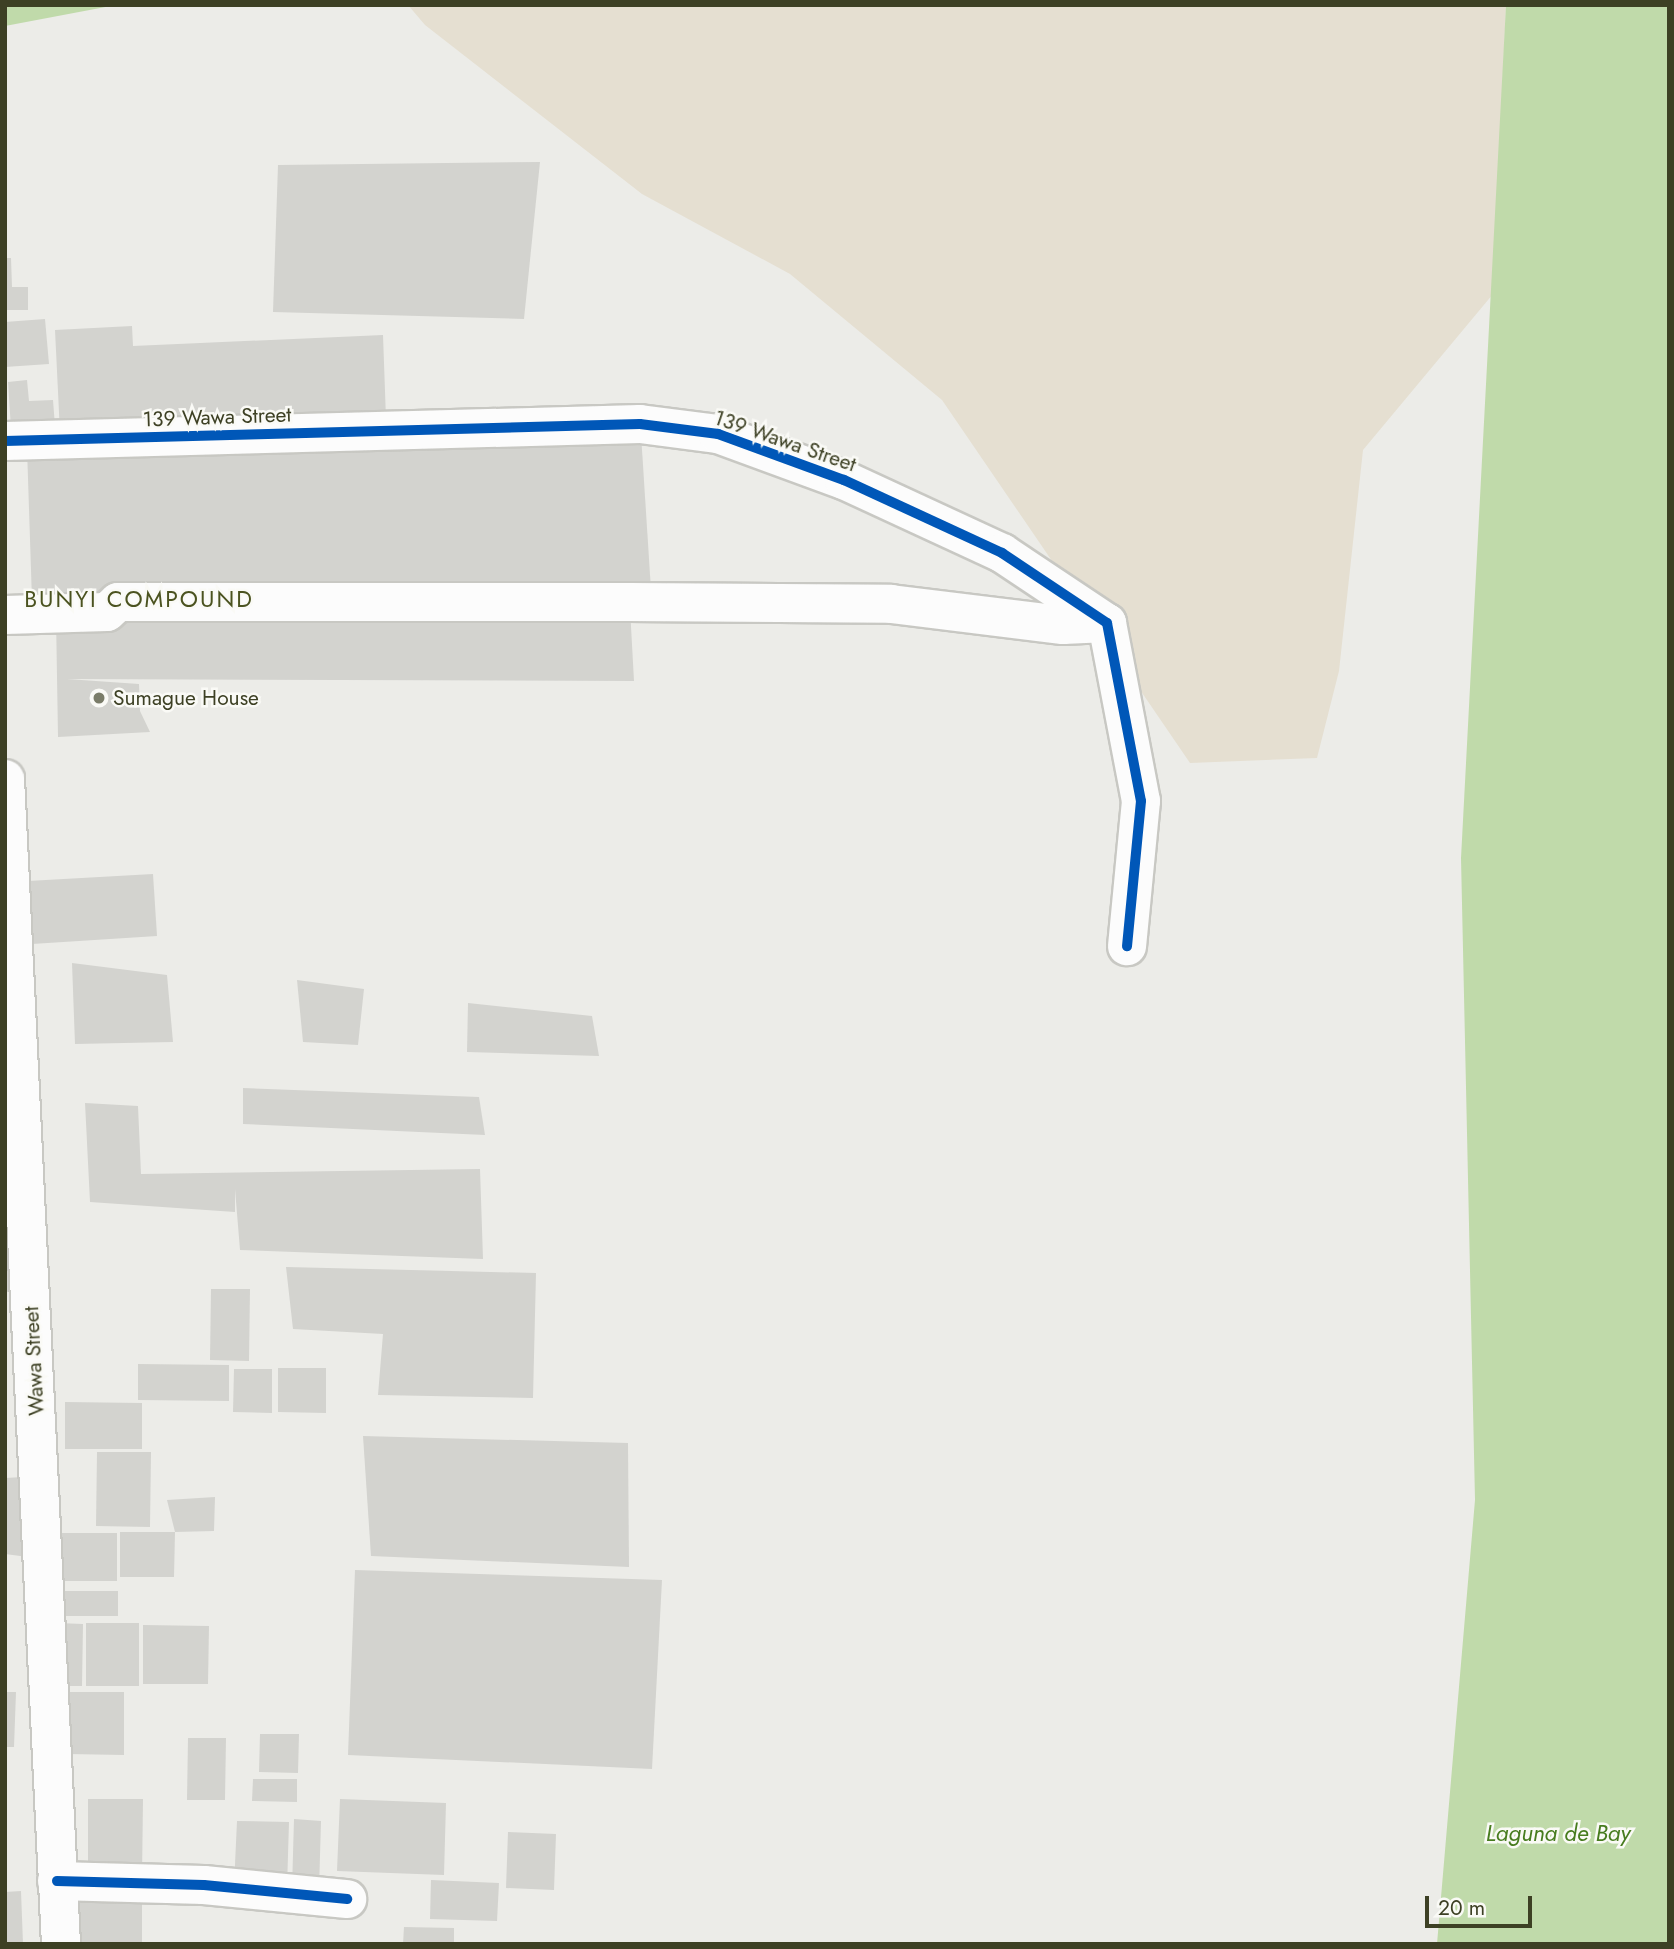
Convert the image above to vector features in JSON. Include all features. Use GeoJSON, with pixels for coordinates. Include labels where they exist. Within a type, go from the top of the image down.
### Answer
{"type":"FeatureCollection","features":[{"type":"Feature","properties":{"kind":"street","name":"139 Wawa Street"},"geometry":{"type":"LineString","coordinates":[[5,441],[640,424],[718,434],[844,480],[1002,553],[1107,622]]}},
{"type":"Feature","properties":{"kind":"street"},"geometry":{"type":"LineString","coordinates":[[5,615],[107,612],[118,602],[643,602],[891,604],[1063,625],[1107,622],[1141,801],[1127,946]]}},
{"type":"Feature","properties":{"kind":"street","name":"Wawa Street"},"geometry":{"type":"LineString","coordinates":[[5,779],[61,1944]]}},
{"type":"Feature","properties":{"kind":"street"},"geometry":{"type":"LineString","coordinates":[[57,1881],[204,1885],[347,1899]]}},
{"type":"Feature","properties":{"kind":"shaded area"},"geometry":{"type":"Polygon","coordinates":[[[408,5],[1506,5],[1493,294],[1363,450],[1339,671],[1317,758],[1190,763],[942,400],[790,274],[642,194],[425,25],[408,5]]]}},
{"type":"Feature","properties":{"kind":"water"},"geometry":{"type":"Polygon","coordinates":[[[5,5],[116,5],[5,26],[5,5]]]}},
{"type":"Feature","properties":{"kind":"water","name":"Laguna de Bay"},"geometry":{"type":"Polygon","coordinates":[[[1506,5],[1669,5],[1669,1944],[1437,1944],[1475,1500],[1461,858],[1506,5]]]}},
{"type":"Feature","properties":{"kind":"building"},"geometry":{"type":"Polygon","coordinates":[[[540,162],[524,319],[273,312],[278,165],[540,162]]]}},
{"type":"Feature","properties":{"kind":"building"},"geometry":{"type":"Polygon","coordinates":[[[5,258],[11,258],[12,287],[28,287],[28,310],[5,310],[5,258]]]}},
{"type":"Feature","properties":{"kind":"building"},"geometry":{"type":"Polygon","coordinates":[[[45,319],[49,364],[5,367],[5,322],[45,319]]]}},
{"type":"Feature","properties":{"kind":"building"},"geometry":{"type":"Polygon","coordinates":[[[132,326],[133,346],[383,335],[386,419],[60,433],[55,330],[132,326]]]}},
{"type":"Feature","properties":{"kind":"building"},"geometry":{"type":"Polygon","coordinates":[[[27,380],[29,401],[53,400],[55,426],[11,429],[8,382],[27,380]]]}},
{"type":"Feature","properties":{"kind":"building"},"geometry":{"type":"Polygon","coordinates":[[[641,434],[651,590],[32,600],[27,448],[641,434]]]}},
{"type":"Feature","properties":{"kind":"building"},"geometry":{"type":"Polygon","coordinates":[[[630,608],[634,681],[67,679],[139,684],[140,711],[150,732],[58,737],[56,617],[630,608]]]}},
{"type":"Feature","properties":{"kind":"building"},"geometry":{"type":"Polygon","coordinates":[[[153,874],[157,936],[32,944],[28,881],[153,874]]]}},
{"type":"Feature","properties":{"kind":"building"},"geometry":{"type":"Polygon","coordinates":[[[72,963],[167,975],[173,1042],[75,1044],[72,963]]]}},
{"type":"Feature","properties":{"kind":"building"},"geometry":{"type":"Polygon","coordinates":[[[297,980],[364,989],[358,1045],[303,1042],[297,980]]]}},
{"type":"Feature","properties":{"kind":"building"},"geometry":{"type":"Polygon","coordinates":[[[468,1003],[592,1016],[599,1056],[467,1052],[468,1003]]]}},
{"type":"Feature","properties":{"kind":"building"},"geometry":{"type":"Polygon","coordinates":[[[243,1088],[479,1097],[485,1135],[243,1124],[243,1088]]]}},
{"type":"Feature","properties":{"kind":"building"},"geometry":{"type":"Polygon","coordinates":[[[85,1103],[138,1106],[141,1174],[480,1169],[483,1259],[240,1250],[235,1189],[235,1212],[90,1202],[85,1103]]]}},
{"type":"Feature","properties":{"kind":"building"},"geometry":{"type":"Polygon","coordinates":[[[17,1246],[19,1291],[5,1292],[5,1247],[17,1246]]]}},
{"type":"Feature","properties":{"kind":"building"},"geometry":{"type":"Polygon","coordinates":[[[286,1267],[536,1273],[533,1398],[378,1395],[383,1334],[293,1329],[286,1267]]]}},
{"type":"Feature","properties":{"kind":"building"},"geometry":{"type":"Polygon","coordinates":[[[211,1289],[250,1289],[249,1361],[210,1360],[211,1289]]]}},
{"type":"Feature","properties":{"kind":"building"},"geometry":{"type":"Polygon","coordinates":[[[138,1364],[229,1365],[229,1401],[138,1400],[138,1364]]]}},
{"type":"Feature","properties":{"kind":"building"},"geometry":{"type":"Polygon","coordinates":[[[278,1368],[326,1368],[326,1413],[278,1412],[278,1368]]]}},
{"type":"Feature","properties":{"kind":"building"},"geometry":{"type":"Polygon","coordinates":[[[234,1369],[272,1369],[272,1413],[233,1412],[234,1369]]]}},
{"type":"Feature","properties":{"kind":"building"},"geometry":{"type":"Polygon","coordinates":[[[65,1402],[142,1403],[142,1449],[65,1449],[65,1402]]]}},
{"type":"Feature","properties":{"kind":"building"},"geometry":{"type":"Polygon","coordinates":[[[363,1436],[628,1443],[629,1567],[371,1556],[363,1436]]]}},
{"type":"Feature","properties":{"kind":"building"},"geometry":{"type":"Polygon","coordinates":[[[97,1452],[151,1452],[150,1527],[96,1526],[97,1452]]]}},
{"type":"Feature","properties":{"kind":"building"},"geometry":{"type":"Polygon","coordinates":[[[23,1477],[28,1557],[5,1554],[5,1478],[23,1477]]]}},
{"type":"Feature","properties":{"kind":"building"},"geometry":{"type":"Polygon","coordinates":[[[215,1497],[214,1531],[175,1532],[167,1500],[215,1497]]]}},
{"type":"Feature","properties":{"kind":"building"},"geometry":{"type":"Polygon","coordinates":[[[120,1532],[175,1532],[174,1577],[120,1577],[120,1532]]]}},
{"type":"Feature","properties":{"kind":"building"},"geometry":{"type":"Polygon","coordinates":[[[50,1533],[117,1533],[117,1581],[54,1581],[50,1533]]]}},
{"type":"Feature","properties":{"kind":"building"},"geometry":{"type":"Polygon","coordinates":[[[355,1570],[662,1580],[652,1769],[348,1755],[355,1570]]]}},
{"type":"Feature","properties":{"kind":"building"},"geometry":{"type":"Polygon","coordinates":[[[58,1591],[118,1591],[118,1616],[58,1616],[58,1591]]]}},
{"type":"Feature","properties":{"kind":"building"},"geometry":{"type":"Polygon","coordinates":[[[58,1623],[83,1624],[82,1686],[58,1686],[58,1623]]]}},
{"type":"Feature","properties":{"kind":"building"},"geometry":{"type":"Polygon","coordinates":[[[86,1623],[139,1623],[139,1686],[86,1686],[86,1623]]]}},
{"type":"Feature","properties":{"kind":"building"},"geometry":{"type":"Polygon","coordinates":[[[143,1625],[209,1626],[208,1684],[143,1684],[143,1625]]]}},
{"type":"Feature","properties":{"kind":"building"},"geometry":{"type":"Polygon","coordinates":[[[5,1692],[16,1692],[14,1747],[5,1747],[5,1692]]]}},
{"type":"Feature","properties":{"kind":"building"},"geometry":{"type":"Polygon","coordinates":[[[69,1692],[124,1692],[124,1755],[68,1754],[69,1692]]]}},
{"type":"Feature","properties":{"kind":"building"},"geometry":{"type":"Polygon","coordinates":[[[260,1734],[299,1734],[298,1773],[259,1772],[260,1734]]]}},
{"type":"Feature","properties":{"kind":"building"},"geometry":{"type":"Polygon","coordinates":[[[188,1738],[226,1738],[225,1800],[187,1800],[188,1738]]]}},
{"type":"Feature","properties":{"kind":"building"},"geometry":{"type":"Polygon","coordinates":[[[253,1779],[297,1779],[297,1802],[252,1801],[253,1779]]]}},
{"type":"Feature","properties":{"kind":"building"},"geometry":{"type":"Polygon","coordinates":[[[88,1799],[143,1799],[142,1878],[88,1877],[88,1799]]]}},
{"type":"Feature","properties":{"kind":"building"},"geometry":{"type":"Polygon","coordinates":[[[340,1799],[446,1803],[444,1875],[337,1871],[340,1799]]]}},
{"type":"Feature","properties":{"kind":"building"},"geometry":{"type":"Polygon","coordinates":[[[294,1819],[321,1821],[319,1890],[292,1889],[294,1819]]]}},
{"type":"Feature","properties":{"kind":"building"},"geometry":{"type":"Polygon","coordinates":[[[237,1821],[289,1822],[287,1888],[234,1886],[237,1821]]]}},
{"type":"Feature","properties":{"kind":"building"},"geometry":{"type":"Polygon","coordinates":[[[508,1832],[556,1834],[554,1890],[506,1888],[508,1832]]]}},
{"type":"Feature","properties":{"kind":"building"},"geometry":{"type":"Polygon","coordinates":[[[431,1880],[499,1883],[497,1921],[430,1919],[431,1880]]]}},
{"type":"Feature","properties":{"kind":"building"},"geometry":{"type":"Polygon","coordinates":[[[21,1891],[23,1944],[5,1944],[5,1892],[21,1891]]]}},
{"type":"Feature","properties":{"kind":"building"},"geometry":{"type":"Polygon","coordinates":[[[79,1891],[142,1892],[142,1944],[79,1944],[79,1891]]]}},
{"type":"Feature","properties":{"kind":"building"},"geometry":{"type":"Polygon","coordinates":[[[404,1927],[454,1928],[454,1944],[403,1944],[404,1927]]]}},
{"type":"Feature","properties":{"kind":"cycle path"},"geometry":{"type":"LineString","coordinates":[[5,441],[640,424],[718,434],[844,480],[1002,553],[1107,623],[1141,801],[1127,946]]}},
{"type":"Feature","properties":{"kind":"cycle path"},"geometry":{"type":"LineString","coordinates":[[57,1881],[204,1885],[347,1899]]}},
{"type":"Feature","properties":{"kind":"place","name":"Sumague House"},"geometry":{"type":"Point","coordinates":[99,698]}},
{"type":"Feature","properties":{"kind":"district","name":"BUNYI COMPOUND"},"geometry":{"type":"Point","coordinates":[139,599]}}]}
